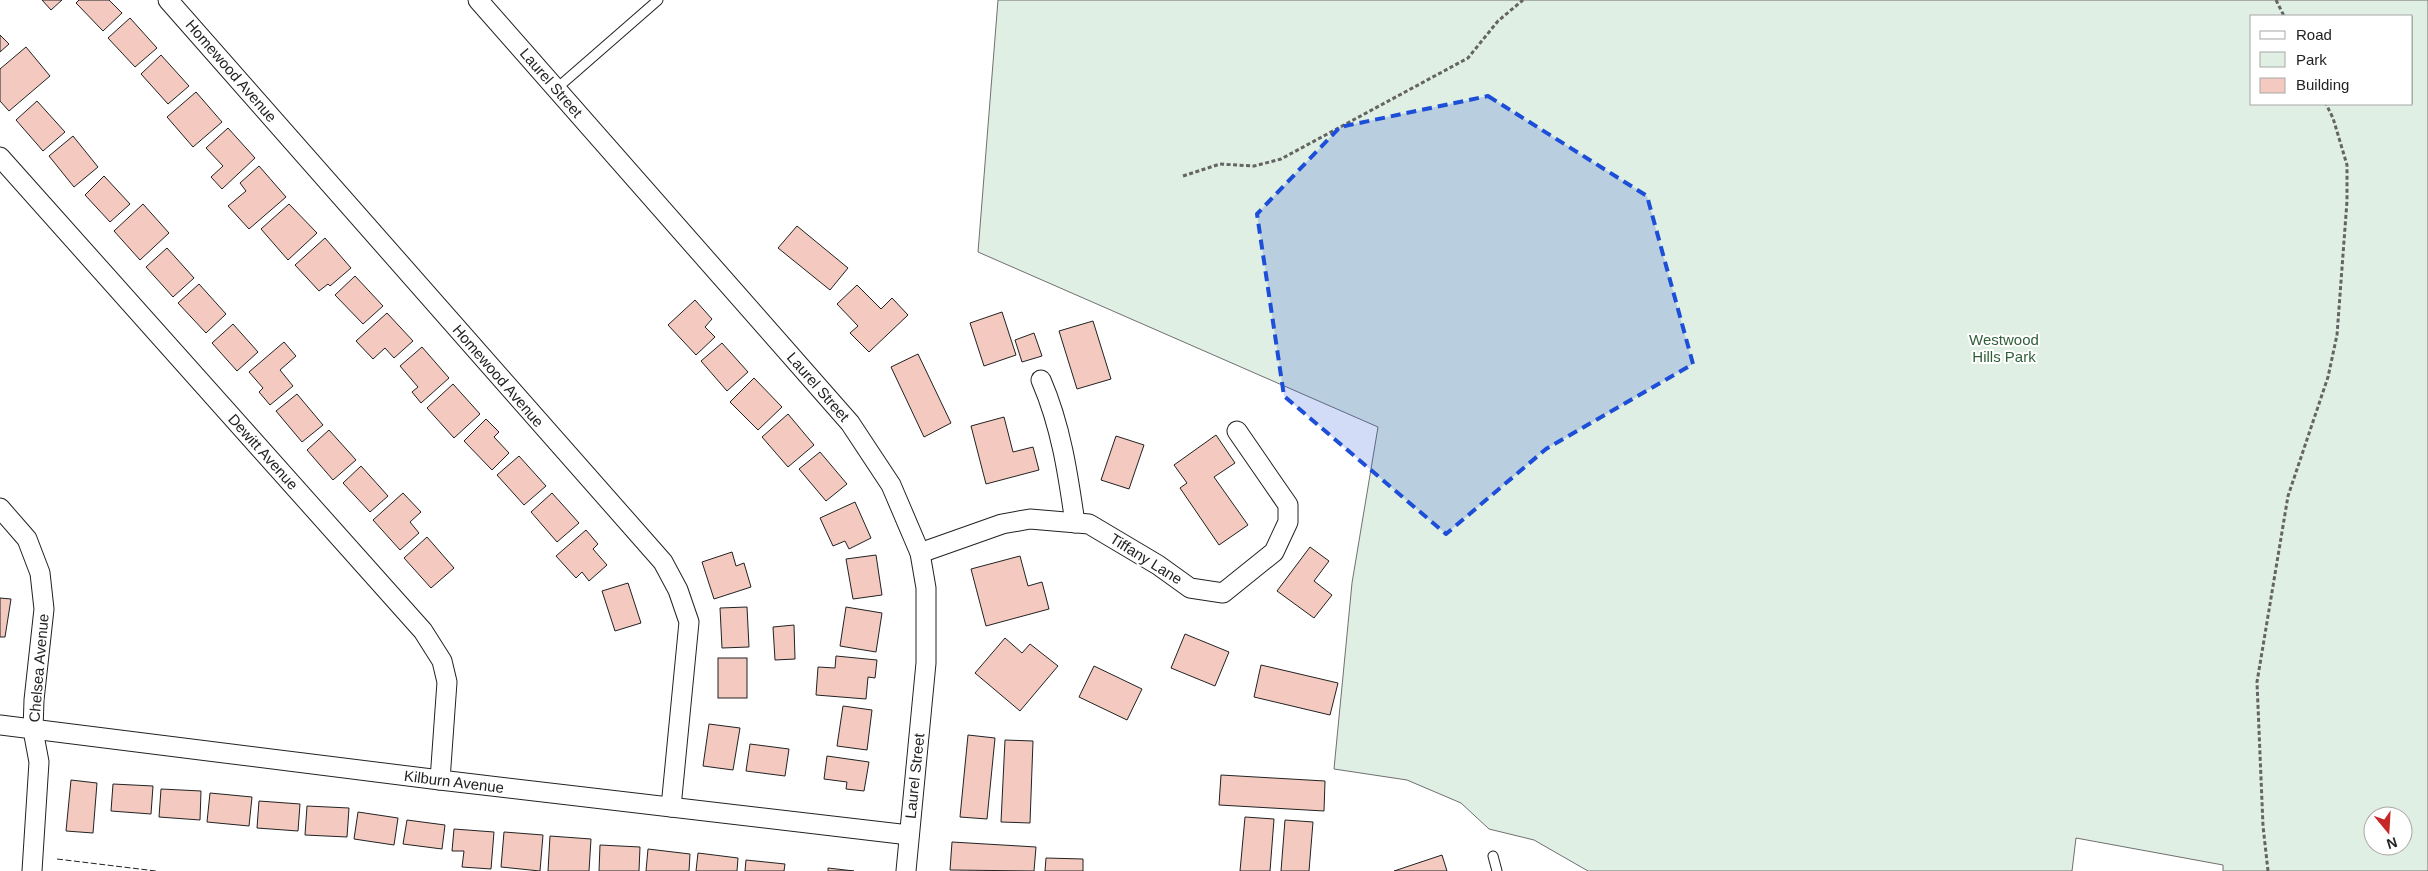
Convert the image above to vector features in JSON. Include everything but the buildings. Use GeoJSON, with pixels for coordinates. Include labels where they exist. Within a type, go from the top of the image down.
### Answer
{"type":"FeatureCollection","features":[{"type":"Feature","properties":{"kind":"street","name":"Homewood Avenue"},"geometry":{"type":"LineString","coordinates":[[168,0],[663,562],[678,590],[688,622],[671,807]]}},
{"type":"Feature","properties":{"kind":"street","name":"Laurel Street"},"geometry":{"type":"LineString","coordinates":[[482,1],[556,89],[850,423],[891,485],[920,553],[926,588],[926,663],[906,871]]}},
{"type":"Feature","properties":{"kind":"street","name":"Dewitt Avenue"},"geometry":{"type":"LineString","coordinates":[[0,157],[423,631],[442,662],[447,682],[440,780]]}},
{"type":"Feature","properties":{"kind":"street"},"geometry":{"type":"LineString","coordinates":[[1041,380],[1054,410],[1067,471],[1075,523]]}},
{"type":"Feature","properties":{"kind":"street","name":"Tiffany Lane"},"geometry":{"type":"LineString","coordinates":[[920,553],[1002,524],[1030,519],[1089,524],[1158,565],[1190,588],[1223,593],[1274,552],[1288,522],[1288,505],[1237,431]]}},
{"type":"Feature","properties":{"kind":"street","name":"Chelsea Avenue"},"geometry":{"type":"LineString","coordinates":[[0,508],[26,539],[40,573],[44,609],[34,700],[33,730],[40,762],[32,871]]}},
{"type":"Feature","properties":{"kind":"street","name":"Kilburn Avenue"},"geometry":{"type":"LineString","coordinates":[[0,725],[440,780],[909,835]]}},
{"type":"Feature","properties":{"kind":"lane"},"geometry":{"type":"LineString","coordinates":[[556,89],[658,0]]}},
{"type":"Feature","properties":{"kind":"lane"},"geometry":{"type":"LineString","coordinates":[[1493,856],[1497,871]]}},
{"type":"Feature","properties":{"kind":"path"},"geometry":{"type":"LineString","coordinates":[[1184,176],[1220,164],[1254,166],[1289,155],[1468,58],[1498,22],[1522,0]]}},
{"type":"Feature","properties":{"kind":"path"},"geometry":{"type":"LineString","coordinates":[[2276,0],[2284,15]]}},
{"type":"Feature","properties":{"kind":"path"},"geometry":{"type":"LineString","coordinates":[[2268,871],[2263,826],[2257,682],[2288,496],[2328,377],[2337,336],[2347,201],[2346,165],[2333,118],[2326,105]]}},
{"type":"Feature","properties":{"kind":"highlighted area"},"geometry":{"type":"Polygon","coordinates":[[[1488,96],[1647,196],[1693,364],[1546,449],[1446,534],[1284,396],[1257,214],[1340,127],[1488,96]]]}},
{"type":"Feature","properties":{"kind":"green space","name":"Westwood Hills Park"},"geometry":{"type":"Polygon","coordinates":[[[998,0],[2428,0],[2428,871],[2223,871],[2223,865],[2076,838],[2072,871],[1588,871],[1534,840],[1489,829],[1461,803],[1407,780],[1334,769],[1352,583],[1378,427],[978,252],[998,0]]]}},
{"type":"Feature","properties":{"kind":"fence"},"geometry":{"type":"LineString","coordinates":[[57,859],[156,871]]}}]}
